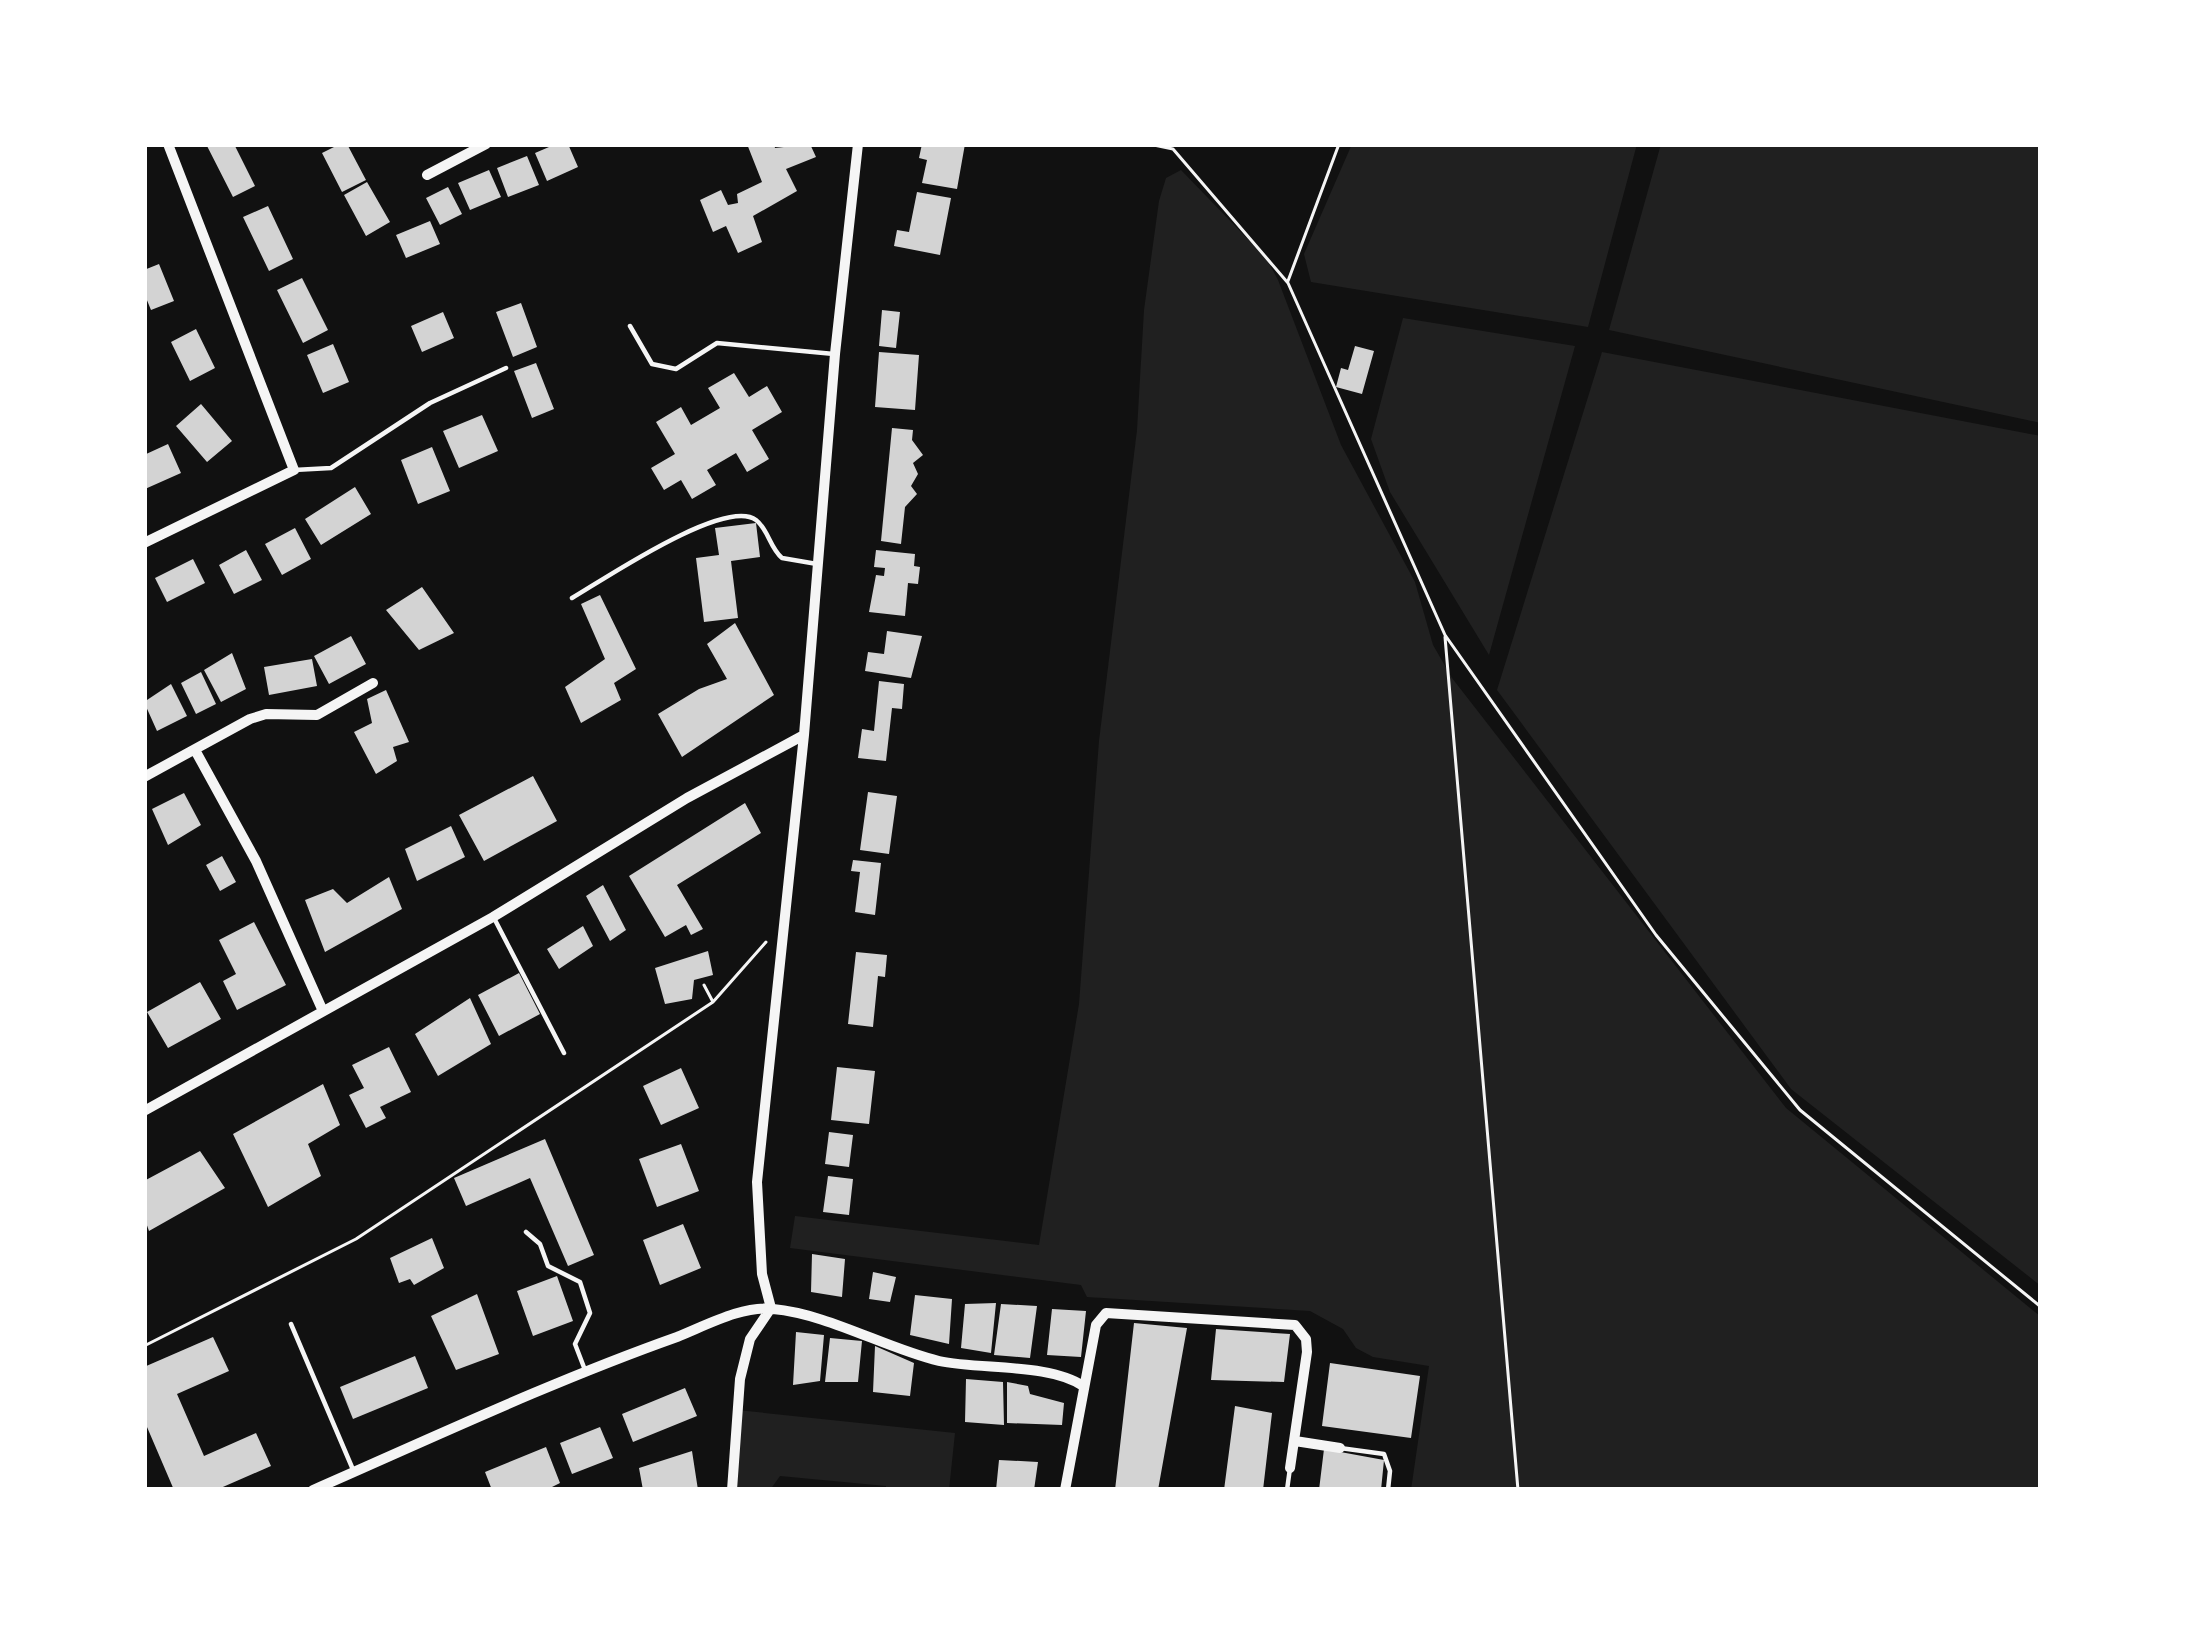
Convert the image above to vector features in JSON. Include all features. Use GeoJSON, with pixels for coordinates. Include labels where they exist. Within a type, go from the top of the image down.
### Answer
{"type":"FeatureCollection","features":[{"type":"Feature","properties":{"kind":"street"},"geometry":{"type":"LineString","coordinates":[[144,543],[294,470],[168,144]]}},
{"type":"Feature","properties":{"kind":"street"},"geometry":{"type":"LineString","coordinates":[[427,175],[486,144]]}},
{"type":"Feature","properties":{"kind":"street"},"geometry":{"type":"LineString","coordinates":[[732,1490],[740,1379],[750,1339],[771,1308],[762,1274],[757,1182],[804,735],[857,144]]}},
{"type":"Feature","properties":{"kind":"street"},"geometry":{"type":"LineString","coordinates":[[144,777],[250,719],[266,714],[317,715],[373,683]]}},
{"type":"Feature","properties":{"kind":"street"},"geometry":{"type":"LineString","coordinates":[[144,1111],[804,735]]}},
{"type":"Feature","properties":{"kind":"street"},"geometry":{"type":"LineString","coordinates":[[195,750],[256,861],[322,1009]]}},
{"type":"Feature","properties":{"kind":"street"},"geometry":{"type":"LineString","coordinates":[[313,1490],[584,1370],[739,1314],[771,1308],[922,1356],[978,1368],[1031,1372],[1083,1386]]}},
{"type":"Feature","properties":{"kind":"street"},"geometry":{"type":"LineString","coordinates":[[1065,1490],[1096,1325],[1106,1312],[1295,1325],[1306,1339],[1307,1352],[1291,1468]]}},
{"type":"Feature","properties":{"kind":"street"},"geometry":{"type":"LineString","coordinates":[[1295,1441],[1340,1448]]}},
{"type":"Feature","properties":{"kind":"lane"},"geometry":{"type":"LineString","coordinates":[[630,326],[652,364],[676,369],[717,343],[835,354]]}},
{"type":"Feature","properties":{"kind":"lane"},"geometry":{"type":"LineString","coordinates":[[294,470],[331,468],[430,404],[506,368]]}},
{"type":"Feature","properties":{"kind":"lane"},"geometry":{"type":"LineString","coordinates":[[572,598],[708,520],[755,519],[782,558],[818,564]]}},
{"type":"Feature","properties":{"kind":"lane"},"geometry":{"type":"LineString","coordinates":[[493,916],[565,1053]]}},
{"type":"Feature","properties":{"kind":"lane"},"geometry":{"type":"LineString","coordinates":[[526,1232],[540,1244],[548,1266],[580,1282],[590,1313],[574,1344],[584,1370]]}},
{"type":"Feature","properties":{"kind":"lane"},"geometry":{"type":"LineString","coordinates":[[291,1324],[354,1472]]}},
{"type":"Feature","properties":{"kind":"lane"},"geometry":{"type":"LineString","coordinates":[[1340,1448],[1384,1454],[1390,1471],[1388,1490]]}},
{"type":"Feature","properties":{"kind":"lane"},"geometry":{"type":"LineString","coordinates":[[1287,1490],[1291,1468]]}},
{"type":"Feature","properties":{"kind":"path"},"geometry":{"type":"LineString","coordinates":[[1149,144],[1173,149],[1288,283],[1445,635],[1656,935],[1800,1109],[2041,1307]]}},
{"type":"Feature","properties":{"kind":"path"},"geometry":{"type":"LineString","coordinates":[[1288,283],[1339,144]]}},
{"type":"Feature","properties":{"kind":"path"},"geometry":{"type":"LineString","coordinates":[[1445,635],[1518,1490]]}},
{"type":"Feature","properties":{"kind":"path"},"geometry":{"type":"LineString","coordinates":[[144,1346],[356,1239],[712,1002],[783,923]]}},
{"type":"Feature","properties":{"kind":"path"},"geometry":{"type":"LineString","coordinates":[[704,985],[712,1002]]}},
{"type":"Feature","properties":{"kind":"shaded area"},"geometry":{"type":"Polygon","coordinates":[[[1352,144],[1637,144],[1588,327],[1311,282],[1304,254],[1352,144]]]}},
{"type":"Feature","properties":{"kind":"shaded area"},"geometry":{"type":"Polygon","coordinates":[[[1661,144],[2041,144],[2041,423],[1609,330],[1661,144]]]}},
{"type":"Feature","properties":{"kind":"shaded area"},"geometry":{"type":"Polygon","coordinates":[[[1181,170],[1266,258],[1278,280],[1341,445],[1415,582],[1433,645],[1452,678],[1786,1108],[2041,1317],[2041,1490],[1411,1490],[1429,1366],[1373,1357],[1356,1348],[1343,1329],[1310,1311],[1087,1297],[1081,1285],[790,1248],[795,1216],[1039,1245],[1079,1004],[1099,741],[1137,430],[1144,310],[1159,201],[1166,178],[1181,170]]]}},
{"type":"Feature","properties":{"kind":"shaded area"},"geometry":{"type":"Polygon","coordinates":[[[1403,318],[1575,346],[1489,655],[1390,492],[1371,439],[1403,318]]]}},
{"type":"Feature","properties":{"kind":"shaded area"},"geometry":{"type":"Polygon","coordinates":[[[1602,352],[2041,436],[2041,1286],[1791,1089],[1497,690],[1602,352]]]}},
{"type":"Feature","properties":{"kind":"shaded area"},"geometry":{"type":"Polygon","coordinates":[[[737,1410],[955,1433],[949,1490],[886,1490],[886,1486],[780,1476],[770,1490],[732,1490],[737,1410]]]}},
{"type":"Feature","properties":{"kind":"building"},"geometry":{"type":"Polygon","coordinates":[[[206,144],[234,144],[255,186],[233,197],[206,144]]]}},
{"type":"Feature","properties":{"kind":"building"},"geometry":{"type":"Polygon","coordinates":[[[347,144],[366,180],[342,192],[322,153],[347,144]]]}},
{"type":"Feature","properties":{"kind":"building"},"geometry":{"type":"Polygon","coordinates":[[[568,144],[578,167],[547,181],[535,153],[568,144]]]}},
{"type":"Feature","properties":{"kind":"building"},"geometry":{"type":"Polygon","coordinates":[[[747,144],[774,144],[775,148],[810,144],[816,157],[786,169],[797,191],[753,216],[762,242],[738,253],[726,226],[713,232],[700,200],[721,190],[728,205],[738,203],[737,194],[762,182],[747,144]]]}},
{"type":"Feature","properties":{"kind":"building"},"geometry":{"type":"Polygon","coordinates":[[[922,144],[965,144],[957,189],[922,183],[927,160],[919,158],[922,144]]]}},
{"type":"Feature","properties":{"kind":"building"},"geometry":{"type":"Polygon","coordinates":[[[527,156],[539,185],[508,197],[497,168],[527,156]]]}},
{"type":"Feature","properties":{"kind":"building"},"geometry":{"type":"Polygon","coordinates":[[[489,170],[501,197],[470,210],[458,183],[489,170]]]}},
{"type":"Feature","properties":{"kind":"building"},"geometry":{"type":"Polygon","coordinates":[[[367,182],[390,222],[366,236],[344,195],[367,182]]]}},
{"type":"Feature","properties":{"kind":"building"},"geometry":{"type":"Polygon","coordinates":[[[448,187],[462,214],[440,225],[426,198],[448,187]]]}},
{"type":"Feature","properties":{"kind":"building"},"geometry":{"type":"Polygon","coordinates":[[[917,192],[951,198],[940,255],[894,246],[897,230],[909,232],[917,192]]]}},
{"type":"Feature","properties":{"kind":"building"},"geometry":{"type":"Polygon","coordinates":[[[268,206],[293,259],[269,271],[243,217],[268,206]]]}},
{"type":"Feature","properties":{"kind":"building"},"geometry":{"type":"Polygon","coordinates":[[[430,221],[440,244],[406,258],[396,235],[430,221]]]}},
{"type":"Feature","properties":{"kind":"building"},"geometry":{"type":"Polygon","coordinates":[[[159,264],[174,301],[151,310],[144,293],[144,270],[159,264]]]}},
{"type":"Feature","properties":{"kind":"building"},"geometry":{"type":"Polygon","coordinates":[[[302,278],[328,330],[303,343],[277,290],[302,278]]]}},
{"type":"Feature","properties":{"kind":"building"},"geometry":{"type":"Polygon","coordinates":[[[521,303],[537,347],[513,357],[496,312],[521,303]]]}},
{"type":"Feature","properties":{"kind":"building"},"geometry":{"type":"Polygon","coordinates":[[[882,310],[900,312],[896,348],[879,346],[882,310]]]}},
{"type":"Feature","properties":{"kind":"building"},"geometry":{"type":"Polygon","coordinates":[[[443,312],[454,338],[422,352],[411,326],[443,312]]]}},
{"type":"Feature","properties":{"kind":"building"},"geometry":{"type":"Polygon","coordinates":[[[196,329],[215,368],[190,381],[171,342],[196,329]]]}},
{"type":"Feature","properties":{"kind":"building"},"geometry":{"type":"Polygon","coordinates":[[[333,344],[349,382],[323,393],[307,355],[333,344]]]}},
{"type":"Feature","properties":{"kind":"building"},"geometry":{"type":"Polygon","coordinates":[[[1355,346],[1374,351],[1362,394],[1336,387],[1341,368],[1348,370],[1355,346]]]}},
{"type":"Feature","properties":{"kind":"building"},"geometry":{"type":"Polygon","coordinates":[[[879,352],[919,355],[915,410],[875,407],[879,352]]]}},
{"type":"Feature","properties":{"kind":"building"},"geometry":{"type":"Polygon","coordinates":[[[536,363],[554,409],[532,418],[514,371],[536,363]]]}},
{"type":"Feature","properties":{"kind":"building"},"geometry":{"type":"Polygon","coordinates":[[[734,373],[749,397],[767,386],[782,412],[752,430],[769,459],[747,472],[736,453],[707,470],[716,485],[692,499],[681,480],[664,490],[651,468],[675,454],[656,422],[681,407],[691,425],[720,408],[708,388],[734,373]]]}},
{"type":"Feature","properties":{"kind":"building"},"geometry":{"type":"Polygon","coordinates":[[[201,404],[232,441],[207,462],[176,426],[201,404]]]}},
{"type":"Feature","properties":{"kind":"building"},"geometry":{"type":"Polygon","coordinates":[[[482,415],[498,451],[459,468],[443,431],[482,415]]]}},
{"type":"Feature","properties":{"kind":"building"},"geometry":{"type":"Polygon","coordinates":[[[892,428],[913,430],[912,440],[923,455],[913,463],[918,474],[911,486],[917,494],[905,507],[901,544],[881,541],[892,428]]]}},
{"type":"Feature","properties":{"kind":"building"},"geometry":{"type":"Polygon","coordinates":[[[168,444],[181,473],[145,489],[144,455],[168,444]]]}},
{"type":"Feature","properties":{"kind":"building"},"geometry":{"type":"Polygon","coordinates":[[[432,447],[450,491],[418,504],[401,460],[432,447]]]}},
{"type":"Feature","properties":{"kind":"building"},"geometry":{"type":"Polygon","coordinates":[[[355,487],[371,514],[321,545],[305,519],[355,487]]]}},
{"type":"Feature","properties":{"kind":"building"},"geometry":{"type":"Polygon","coordinates":[[[756,523],[760,557],[731,561],[738,618],[704,622],[696,558],[719,555],[715,528],[756,523]]]}},
{"type":"Feature","properties":{"kind":"building"},"geometry":{"type":"Polygon","coordinates":[[[295,528],[311,559],[282,575],[265,544],[295,528]]]}},
{"type":"Feature","properties":{"kind":"building"},"geometry":{"type":"Polygon","coordinates":[[[246,550],[262,580],[234,594],[219,565],[246,550]]]}},
{"type":"Feature","properties":{"kind":"building"},"geometry":{"type":"Polygon","coordinates":[[[876,550],[915,554],[914,566],[920,567],[918,584],[908,583],[905,616],[869,612],[876,575],[884,576],[885,568],[874,567],[876,550]]]}},
{"type":"Feature","properties":{"kind":"building"},"geometry":{"type":"Polygon","coordinates":[[[193,559],[205,583],[167,602],[155,578],[193,559]]]}},
{"type":"Feature","properties":{"kind":"building"},"geometry":{"type":"Polygon","coordinates":[[[422,587],[454,633],[419,650],[386,610],[422,587]]]}},
{"type":"Feature","properties":{"kind":"building"},"geometry":{"type":"Polygon","coordinates":[[[600,595],[636,669],[614,683],[621,700],[581,723],[565,687],[605,659],[581,604],[600,595]]]}},
{"type":"Feature","properties":{"kind":"building"},"geometry":{"type":"Polygon","coordinates":[[[735,623],[774,695],[682,757],[658,714],[699,689],[727,679],[707,644],[735,623]]]}},
{"type":"Feature","properties":{"kind":"building"},"geometry":{"type":"Polygon","coordinates":[[[887,631],[922,636],[911,678],[865,671],[868,652],[884,654],[887,631]]]}},
{"type":"Feature","properties":{"kind":"building"},"geometry":{"type":"Polygon","coordinates":[[[351,636],[366,664],[329,684],[314,656],[351,636]]]}},
{"type":"Feature","properties":{"kind":"building"},"geometry":{"type":"Polygon","coordinates":[[[232,653],[246,689],[221,702],[204,670],[232,653]]]}},
{"type":"Feature","properties":{"kind":"building"},"geometry":{"type":"Polygon","coordinates":[[[312,659],[317,686],[269,695],[264,667],[312,659]]]}},
{"type":"Feature","properties":{"kind":"building"},"geometry":{"type":"Polygon","coordinates":[[[201,672],[216,704],[196,714],[181,683],[201,672]]]}},
{"type":"Feature","properties":{"kind":"building"},"geometry":{"type":"Polygon","coordinates":[[[879,681],[904,684],[902,709],[892,708],[886,761],[858,758],[862,729],[874,731],[879,681]]]}},
{"type":"Feature","properties":{"kind":"building"},"geometry":{"type":"Polygon","coordinates":[[[171,684],[187,716],[157,731],[144,702],[171,684]]]}},
{"type":"Feature","properties":{"kind":"building"},"geometry":{"type":"Polygon","coordinates":[[[386,690],[409,742],[393,747],[397,761],[376,774],[354,732],[372,723],[367,699],[386,690]]]}},
{"type":"Feature","properties":{"kind":"building"},"geometry":{"type":"Polygon","coordinates":[[[533,776],[557,821],[484,861],[459,815],[533,776]]]}},
{"type":"Feature","properties":{"kind":"building"},"geometry":{"type":"Polygon","coordinates":[[[868,792],[897,796],[889,854],[860,850],[868,792]]]}},
{"type":"Feature","properties":{"kind":"building"},"geometry":{"type":"Polygon","coordinates":[[[184,793],[201,825],[168,845],[152,809],[184,793]]]}},
{"type":"Feature","properties":{"kind":"building"},"geometry":{"type":"Polygon","coordinates":[[[745,803],[761,833],[677,885],[703,929],[691,935],[686,925],[665,937],[629,876],[745,803]]]}},
{"type":"Feature","properties":{"kind":"building"},"geometry":{"type":"Polygon","coordinates":[[[451,826],[465,857],[417,881],[405,849],[451,826]]]}},
{"type":"Feature","properties":{"kind":"building"},"geometry":{"type":"Polygon","coordinates":[[[222,856],[236,882],[220,891],[206,865],[222,856]]]}},
{"type":"Feature","properties":{"kind":"building"},"geometry":{"type":"Polygon","coordinates":[[[853,860],[881,863],[875,915],[855,912],[860,872],[851,871],[853,860]]]}},
{"type":"Feature","properties":{"kind":"building"},"geometry":{"type":"Polygon","coordinates":[[[389,877],[402,909],[325,952],[305,900],[333,889],[347,903],[389,877]]]}},
{"type":"Feature","properties":{"kind":"building"},"geometry":{"type":"Polygon","coordinates":[[[603,885],[626,930],[610,941],[586,896],[603,885]]]}},
{"type":"Feature","properties":{"kind":"building"},"geometry":{"type":"Polygon","coordinates":[[[254,922],[286,985],[237,1010],[223,981],[236,974],[219,940],[254,922]]]}},
{"type":"Feature","properties":{"kind":"building"},"geometry":{"type":"Polygon","coordinates":[[[583,926],[593,946],[559,969],[547,949],[583,926]]]}},
{"type":"Feature","properties":{"kind":"building"},"geometry":{"type":"Polygon","coordinates":[[[708,951],[713,975],[694,980],[692,999],[665,1004],[655,968],[708,951]]]}},
{"type":"Feature","properties":{"kind":"building"},"geometry":{"type":"Polygon","coordinates":[[[856,952],[887,955],[885,977],[878,976],[873,1027],[848,1024],[856,952]]]}},
{"type":"Feature","properties":{"kind":"building"},"geometry":{"type":"Polygon","coordinates":[[[519,973],[540,1014],[499,1036],[478,995],[519,973]]]}},
{"type":"Feature","properties":{"kind":"building"},"geometry":{"type":"Polygon","coordinates":[[[200,982],[221,1019],[168,1048],[147,1012],[200,982]]]}},
{"type":"Feature","properties":{"kind":"building"},"geometry":{"type":"Polygon","coordinates":[[[470,998],[491,1044],[438,1076],[415,1034],[470,998]]]}},
{"type":"Feature","properties":{"kind":"building"},"geometry":{"type":"Polygon","coordinates":[[[389,1047],[411,1092],[380,1107],[386,1118],[366,1128],[349,1095],[364,1088],[352,1065],[389,1047]]]}},
{"type":"Feature","properties":{"kind":"building"},"geometry":{"type":"Polygon","coordinates":[[[837,1067],[875,1071],[869,1124],[831,1120],[837,1067]]]}},
{"type":"Feature","properties":{"kind":"building"},"geometry":{"type":"Polygon","coordinates":[[[681,1068],[699,1108],[661,1125],[643,1086],[681,1068]]]}},
{"type":"Feature","properties":{"kind":"building"},"geometry":{"type":"Polygon","coordinates":[[[323,1084],[340,1125],[308,1144],[321,1176],[268,1207],[233,1134],[323,1084]]]}},
{"type":"Feature","properties":{"kind":"building"},"geometry":{"type":"Polygon","coordinates":[[[829,1132],[853,1135],[849,1167],[825,1164],[829,1132]]]}},
{"type":"Feature","properties":{"kind":"building"},"geometry":{"type":"Polygon","coordinates":[[[545,1139],[594,1255],[568,1266],[530,1178],[466,1206],[454,1178],[545,1139]]]}},
{"type":"Feature","properties":{"kind":"building"},"geometry":{"type":"Polygon","coordinates":[[[681,1144],[699,1191],[657,1207],[639,1159],[681,1144]]]}},
{"type":"Feature","properties":{"kind":"building"},"geometry":{"type":"Polygon","coordinates":[[[200,1151],[225,1188],[149,1231],[144,1181],[200,1151]]]}},
{"type":"Feature","properties":{"kind":"building"},"geometry":{"type":"Polygon","coordinates":[[[828,1176],[853,1179],[849,1215],[823,1212],[828,1176]]]}},
{"type":"Feature","properties":{"kind":"building"},"geometry":{"type":"Polygon","coordinates":[[[683,1224],[701,1268],[660,1285],[643,1240],[683,1224]]]}},
{"type":"Feature","properties":{"kind":"building"},"geometry":{"type":"Polygon","coordinates":[[[432,1238],[444,1268],[414,1285],[410,1279],[399,1283],[390,1258],[432,1238]]]}},
{"type":"Feature","properties":{"kind":"building"},"geometry":{"type":"Polygon","coordinates":[[[812,1254],[845,1259],[842,1297],[811,1292],[812,1254]]]}},
{"type":"Feature","properties":{"kind":"building"},"geometry":{"type":"Polygon","coordinates":[[[873,1272],[896,1277],[890,1302],[869,1299],[873,1272]]]}},
{"type":"Feature","properties":{"kind":"building"},"geometry":{"type":"Polygon","coordinates":[[[557,1276],[573,1321],[533,1336],[517,1291],[557,1276]]]}},
{"type":"Feature","properties":{"kind":"building"},"geometry":{"type":"Polygon","coordinates":[[[477,1294],[499,1354],[456,1370],[431,1316],[477,1294]]]}},
{"type":"Feature","properties":{"kind":"building"},"geometry":{"type":"Polygon","coordinates":[[[915,1295],[952,1299],[949,1344],[910,1335],[915,1295]]]}},
{"type":"Feature","properties":{"kind":"building"},"geometry":{"type":"Polygon","coordinates":[[[996,1303],[991,1353],[961,1348],[965,1304],[996,1303]]]}},
{"type":"Feature","properties":{"kind":"building"},"geometry":{"type":"Polygon","coordinates":[[[1001,1304],[1037,1306],[1030,1358],[994,1355],[1001,1304]]]}},
{"type":"Feature","properties":{"kind":"building"},"geometry":{"type":"Polygon","coordinates":[[[1052,1309],[1086,1311],[1081,1357],[1047,1355],[1052,1309]]]}},
{"type":"Feature","properties":{"kind":"building"},"geometry":{"type":"Polygon","coordinates":[[[1134,1323],[1187,1328],[1158,1490],[1115,1490],[1134,1323]]]}},
{"type":"Feature","properties":{"kind":"building"},"geometry":{"type":"Polygon","coordinates":[[[1216,1329],[1290,1334],[1284,1382],[1211,1380],[1216,1329]]]}},
{"type":"Feature","properties":{"kind":"building"},"geometry":{"type":"Polygon","coordinates":[[[796,1332],[824,1335],[820,1381],[793,1385],[796,1332]]]}},
{"type":"Feature","properties":{"kind":"building"},"geometry":{"type":"Polygon","coordinates":[[[213,1337],[229,1371],[177,1394],[204,1456],[256,1433],[271,1466],[216,1490],[174,1490],[144,1420],[144,1367],[213,1337]]]}},
{"type":"Feature","properties":{"kind":"building"},"geometry":{"type":"Polygon","coordinates":[[[830,1338],[862,1341],[858,1382],[825,1382],[830,1338]]]}},
{"type":"Feature","properties":{"kind":"building"},"geometry":{"type":"Polygon","coordinates":[[[875,1346],[914,1363],[910,1396],[873,1392],[875,1346]]]}},
{"type":"Feature","properties":{"kind":"building"},"geometry":{"type":"Polygon","coordinates":[[[415,1356],[428,1388],[353,1419],[340,1387],[415,1356]]]}},
{"type":"Feature","properties":{"kind":"building"},"geometry":{"type":"Polygon","coordinates":[[[1330,1363],[1420,1376],[1411,1438],[1322,1426],[1330,1363]]]}},
{"type":"Feature","properties":{"kind":"building"},"geometry":{"type":"Polygon","coordinates":[[[966,1379],[1003,1382],[1004,1425],[965,1422],[966,1379]]]}},
{"type":"Feature","properties":{"kind":"building"},"geometry":{"type":"Polygon","coordinates":[[[1007,1382],[1064,1403],[1062,1425],[1007,1423],[1007,1382]]]}},
{"type":"Feature","properties":{"kind":"building"},"geometry":{"type":"Polygon","coordinates":[[[685,1388],[697,1416],[633,1442],[622,1414],[685,1388]]]}},
{"type":"Feature","properties":{"kind":"building"},"geometry":{"type":"Polygon","coordinates":[[[1235,1406],[1272,1413],[1263,1490],[1224,1490],[1235,1406]]]}},
{"type":"Feature","properties":{"kind":"building"},"geometry":{"type":"Polygon","coordinates":[[[600,1427],[613,1458],[572,1474],[560,1443],[600,1427]]]}},
{"type":"Feature","properties":{"kind":"building"},"geometry":{"type":"Polygon","coordinates":[[[546,1447],[560,1483],[546,1490],[492,1490],[485,1472],[546,1447]]]}},
{"type":"Feature","properties":{"kind":"building"},"geometry":{"type":"Polygon","coordinates":[[[1324,1449],[1384,1460],[1381,1490],[1319,1490],[1324,1449]]]}},
{"type":"Feature","properties":{"kind":"building"},"geometry":{"type":"Polygon","coordinates":[[[692,1451],[698,1490],[643,1490],[639,1468],[692,1451]]]}},
{"type":"Feature","properties":{"kind":"building"},"geometry":{"type":"Polygon","coordinates":[[[999,1460],[1038,1462],[1034,1490],[996,1490],[999,1460]]]}}]}
